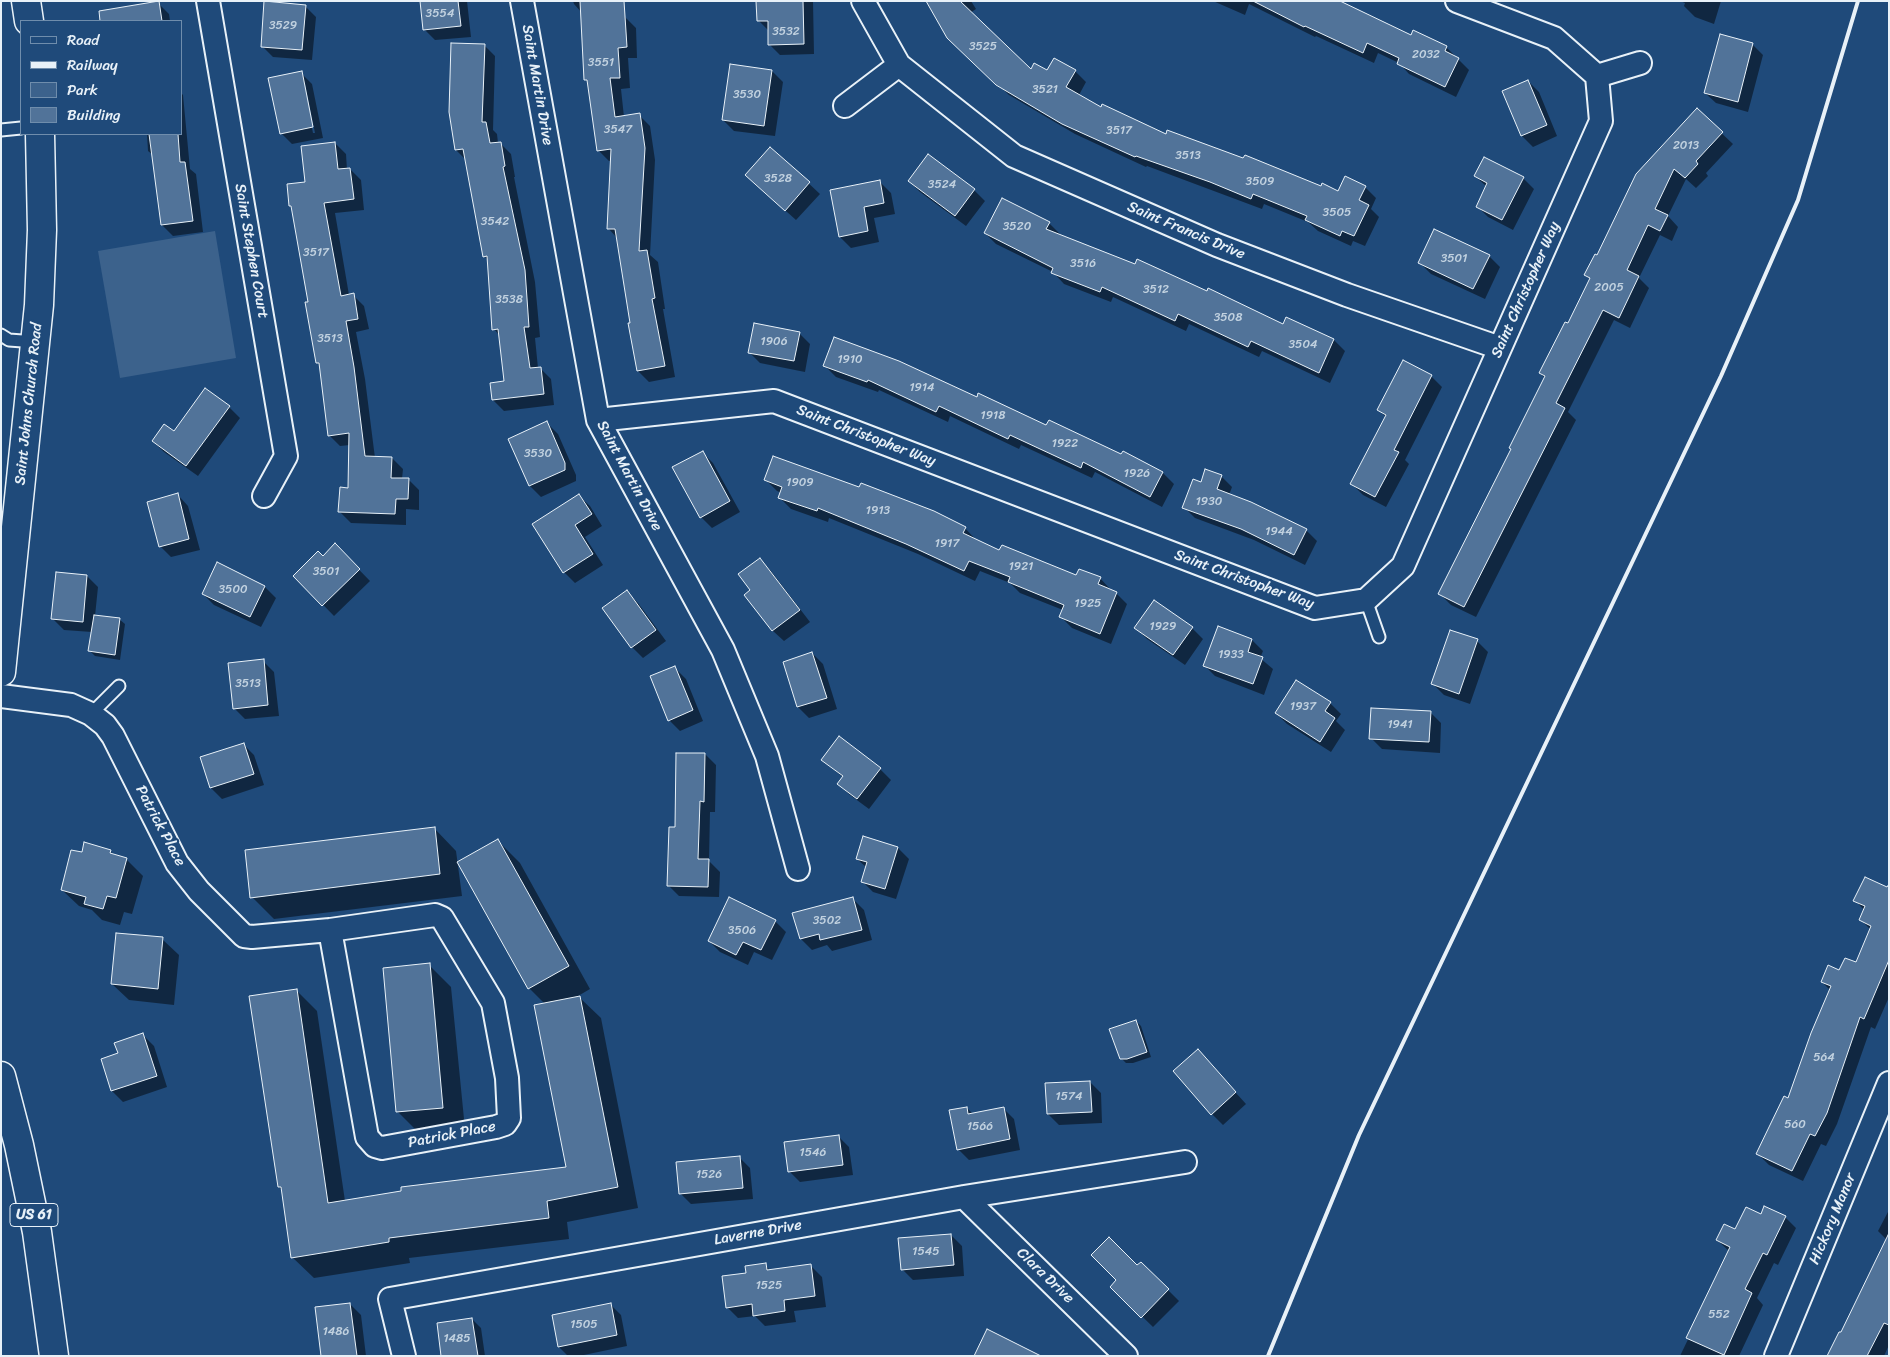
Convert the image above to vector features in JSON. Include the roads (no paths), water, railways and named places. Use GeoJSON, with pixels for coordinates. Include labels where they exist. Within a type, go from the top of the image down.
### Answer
{"type":"FeatureCollection","features":[{"type":"Feature","properties":{"kind":"street"},"geometry":{"type":"LineString","coordinates":[[26,1],[29,20]]}},
{"type":"Feature","properties":{"kind":"street","name":"Saint Stephen Court"},"geometry":{"type":"LineString","coordinates":[[208,1],[286,456],[264,496]]}},
{"type":"Feature","properties":{"kind":"street","name":"Saint Martin Drive"},"geometry":{"type":"LineString","coordinates":[[522,1],[598,420],[723,650],[767,756],[798,869]]}},
{"type":"Feature","properties":{"kind":"street","name":"Saint Francis Drive"},"geometry":{"type":"LineString","coordinates":[[863,1],[899,65],[1014,156],[1217,245],[1347,295],[1500,348]]}},
{"type":"Feature","properties":{"kind":"street"},"geometry":{"type":"LineString","coordinates":[[1457,1],[1554,38],[1597,76],[1640,63]]}},
{"type":"Feature","properties":{"kind":"street"},"geometry":{"type":"LineString","coordinates":[[845,106],[899,65]]}},
{"type":"Feature","properties":{"kind":"street","name":"Saint Christopher Way"},"geometry":{"type":"LineString","coordinates":[[598,420],[774,400],[1315,608],[1366,600],[1403,566],[1602,121],[1597,76]]}},
{"type":"Feature","properties":{"kind":"street","name":"Saint Johns Church Road"},"geometry":{"type":"LineString","coordinates":[[1,672],[36,342],[42,230],[40,135]]}},
{"type":"Feature","properties":{"kind":"street","name":"Patrick Place"},"geometry":{"type":"LineString","coordinates":[[1,696],[71,705],[91,714],[105,725],[113,736],[177,863],[199,891],[244,936],[252,937],[330,930],[434,914],[442,918],[493,1003],[507,1078],[509,1118],[505,1124],[382,1148],[375,1146],[367,1137],[330,930]]}},
{"type":"Feature","properties":{"kind":"street","name":"US 61"},"geometry":{"type":"LineString","coordinates":[[1,1076],[19,1145],[37,1232],[54,1356]]}},
{"type":"Feature","properties":{"kind":"street","name":"Hickory Manor"},"geometry":{"type":"LineString","coordinates":[[1776,1356],[1889,1083]]}},
{"type":"Feature","properties":{"kind":"street","name":"Laverne Drive"},"geometry":{"type":"LineString","coordinates":[[404,1356],[390,1298],[964,1197],[1185,1162]]}},
{"type":"Feature","properties":{"kind":"street","name":"Clara Drive"},"geometry":{"type":"LineString","coordinates":[[964,1197],[1126,1356]]}},
{"type":"Feature","properties":{"kind":"lane"},"geometry":{"type":"LineString","coordinates":[[1,130],[20,128]]}},
{"type":"Feature","properties":{"kind":"lane"},"geometry":{"type":"LineString","coordinates":[[4,339],[36,342]]}},
{"type":"Feature","properties":{"kind":"lane"},"geometry":{"type":"LineString","coordinates":[[1366,600],[1379,637]]}},
{"type":"Feature","properties":{"kind":"lane"},"geometry":{"type":"LineString","coordinates":[[91,714],[119,686]]}},
{"type":"Feature","properties":{"kind":"railway"},"geometry":{"type":"LineString","coordinates":[[1268,1356],[1359,1135],[1721,376],[1798,200],[1858,1]]}}]}
